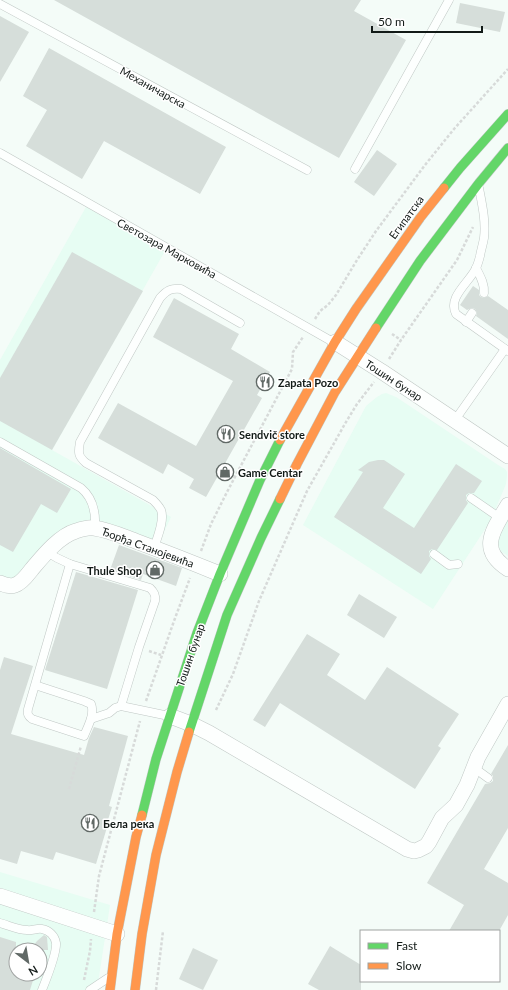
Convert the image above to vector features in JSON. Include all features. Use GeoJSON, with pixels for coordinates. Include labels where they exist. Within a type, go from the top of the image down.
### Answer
{"type":"FeatureCollection","features":[{"type":"Feature","properties":{"kind":"main road","name":"Египатска"},"geometry":{"type":"LineString","coordinates":[[335,342],[356,309],[420,218],[460,168],[508,114]]}},
{"type":"Feature","properties":{"kind":"main road"},"geometry":{"type":"LineString","coordinates":[[357,356],[420,261],[479,183],[508,148]]}},
{"type":"Feature","properties":{"kind":"main road","name":"Тошин бунар"},"geometry":{"type":"LineString","coordinates":[[110,990],[117,934],[136,837],[156,759],[197,633],[220,574],[264,474],[335,342]]}},
{"type":"Feature","properties":{"kind":"main road","name":"Тошин бунар"},"geometry":{"type":"LineString","coordinates":[[135,990],[142,934],[156,855],[177,772],[207,672],[227,616],[260,538],[335,392],[357,356]]}},
{"type":"Feature","properties":{"kind":"street"},"geometry":{"type":"LineString","coordinates":[[335,342],[357,356]]}},
{"type":"Feature","properties":{"kind":"street","name":"Тошин бунар"},"geometry":{"type":"LineString","coordinates":[[357,356],[508,456]]}},
{"type":"Feature","properties":{"kind":"street"},"geometry":{"type":"LineString","coordinates":[[508,505],[492,534],[490,544],[495,558],[508,568]]}},
{"type":"Feature","properties":{"kind":"street","name":"Ђорђа Станојевића"},"geometry":{"type":"LineString","coordinates":[[0,583],[6,586],[16,585],[27,576],[47,552],[65,537],[74,531],[89,528],[95,528],[115,534],[220,574]]}},
{"type":"Feature","properties":{"kind":"street"},"geometry":{"type":"LineString","coordinates":[[170,716],[209,733],[400,845],[414,851],[423,848],[429,842],[442,818],[456,805],[464,791],[478,757],[508,704]]}},
{"type":"Feature","properties":{"kind":"street"},"geometry":{"type":"LineString","coordinates":[[0,896],[117,934]]}},
{"type":"Feature","properties":{"kind":"lane"},"geometry":{"type":"LineString","coordinates":[[355,169],[449,0]]}},
{"type":"Feature","properties":{"kind":"lane","name":"Механичарска"},"geometry":{"type":"LineString","coordinates":[[0,4],[307,170]]}},
{"type":"Feature","properties":{"kind":"lane","name":"Светозара Марковића"},"geometry":{"type":"LineString","coordinates":[[0,153],[335,342]]}},
{"type":"Feature","properties":{"kind":"lane"},"geometry":{"type":"LineString","coordinates":[[455,420],[506,350],[466,322],[456,314],[454,309],[454,304],[459,293],[476,268],[484,238],[479,183]]}},
{"type":"Feature","properties":{"kind":"lane"},"geometry":{"type":"LineString","coordinates":[[476,268],[484,285],[484,294]]}},
{"type":"Feature","properties":{"kind":"lane"},"geometry":{"type":"LineString","coordinates":[[154,548],[162,521],[162,515],[158,505],[153,500],[86,463],[80,457],[78,451],[80,442],[160,298],[165,292],[174,289],[181,290],[240,322]]}},
{"type":"Feature","properties":{"kind":"lane"},"geometry":{"type":"LineString","coordinates":[[466,322],[472,313]]}},
{"type":"Feature","properties":{"kind":"lane"},"geometry":{"type":"LineString","coordinates":[[0,442],[81,488],[87,493],[92,501],[95,528]]}},
{"type":"Feature","properties":{"kind":"lane"},"geometry":{"type":"LineString","coordinates":[[471,498],[500,518]]}},
{"type":"Feature","properties":{"kind":"lane"},"geometry":{"type":"LineString","coordinates":[[47,552],[70,564],[150,588],[154,593],[155,601],[121,706]]}},
{"type":"Feature","properties":{"kind":"lane"},"geometry":{"type":"LineString","coordinates":[[434,554],[450,565],[458,564]]}},
{"type":"Feature","properties":{"kind":"lane"},"geometry":{"type":"LineString","coordinates":[[35,685],[84,700],[91,704],[92,708],[90,719],[84,736],[36,721],[28,716],[27,713],[28,709],[70,564]]}},
{"type":"Feature","properties":{"kind":"lane"},"geometry":{"type":"LineString","coordinates":[[90,719],[108,713],[121,706],[170,716]]}},
{"type":"Feature","properties":{"kind":"lane"},"geometry":{"type":"LineString","coordinates":[[473,767],[488,778]]}},
{"type":"Feature","properties":{"kind":"lane"},"geometry":{"type":"LineString","coordinates":[[0,923],[24,930],[44,929],[55,939],[56,951],[42,990]]}},
{"type":"Feature","properties":{"kind":"lane"},"geometry":{"type":"LineString","coordinates":[[90,990],[112,975]]}},
{"type":"Feature","properties":{"kind":"path"},"geometry":{"type":"LineString","coordinates":[[336,295],[376,231],[425,165],[454,129],[508,69]]}},
{"type":"Feature","properties":{"kind":"path"},"geometry":{"type":"LineString","coordinates":[[400,340],[457,260],[482,209]]}},
{"type":"Feature","properties":{"kind":"path"},"geometry":{"type":"LineString","coordinates":[[209,733],[214,715],[233,674],[259,601],[307,491],[346,422],[358,404]]}},
{"type":"Feature","properties":{"kind":"path"},"geometry":{"type":"LineString","coordinates":[[69,789],[84,736]]}},
{"type":"Feature","properties":{"kind":"path"},"geometry":{"type":"LineString","coordinates":[[84,983],[90,951],[92,925]]}},
{"type":"Feature","properties":{"kind":"path"},"geometry":{"type":"LineString","coordinates":[[156,990],[163,930]]}},
{"type":"Feature","properties":{"kind":"shaded area"},"geometry":{"type":"Polygon","coordinates":[[[86,207],[165,251],[52,450],[171,517],[156,549],[115,534],[75,531],[27,576],[0,583],[0,360],[86,207]]]}},
{"type":"Feature","properties":{"kind":"shaded area"},"geometry":{"type":"Polygon","coordinates":[[[386,393],[396,397],[505,469],[507,472],[506,484],[491,520],[433,609],[303,525],[366,406],[377,397],[386,393]]]}},
{"type":"Feature","properties":{"kind":"shaded area"},"geometry":{"type":"Polygon","coordinates":[[[508,519],[508,556],[502,552],[497,543],[498,533],[508,519]]]}},
{"type":"Feature","properties":{"kind":"shaded area"},"geometry":{"type":"Polygon","coordinates":[[[0,872],[110,905],[97,990],[0,990],[0,872]]]}},
{"type":"Feature","properties":{"kind":"building"},"geometry":{"type":"Polygon","coordinates":[[[54,0],[361,0],[354,11],[406,40],[339,158],[54,0]]]}},
{"type":"Feature","properties":{"kind":"building"},"geometry":{"type":"Polygon","coordinates":[[[460,3],[505,12],[500,32],[456,23],[460,3]]]}},
{"type":"Feature","properties":{"kind":"building"},"geometry":{"type":"Polygon","coordinates":[[[0,16],[29,32],[0,82],[0,16]]]}},
{"type":"Feature","properties":{"kind":"building"},"geometry":{"type":"Polygon","coordinates":[[[49,48],[226,147],[200,194],[104,141],[82,179],[26,146],[47,110],[23,96],[49,48]]]}},
{"type":"Feature","properties":{"kind":"building"},"geometry":{"type":"Polygon","coordinates":[[[377,150],[397,164],[374,196],[354,182],[377,150]]]}},
{"type":"Feature","properties":{"kind":"building"},"geometry":{"type":"Polygon","coordinates":[[[72,252],[143,291],[52,450],[0,421],[0,378],[72,252]]]}},
{"type":"Feature","properties":{"kind":"building"},"geometry":{"type":"Polygon","coordinates":[[[473,286],[479,290],[479,295],[481,297],[484,298],[488,296],[508,310],[508,339],[476,316],[477,313],[475,309],[472,308],[467,310],[460,305],[473,286]]]}},
{"type":"Feature","properties":{"kind":"building"},"geometry":{"type":"Polygon","coordinates":[[[174,298],[239,334],[231,349],[270,372],[257,395],[262,398],[206,497],[189,488],[194,479],[168,464],[163,474],[98,438],[118,403],[196,446],[233,381],[153,337],[174,298]]]}},
{"type":"Feature","properties":{"kind":"building"},"geometry":{"type":"Polygon","coordinates":[[[0,448],[71,489],[57,513],[41,504],[13,552],[0,545],[0,448]]]}},
{"type":"Feature","properties":{"kind":"building"},"geometry":{"type":"Polygon","coordinates":[[[384,460],[405,474],[383,508],[414,528],[456,464],[482,481],[474,493],[469,493],[466,495],[466,500],[468,503],[437,550],[432,549],[429,551],[429,556],[431,559],[421,574],[334,517],[363,472],[358,470],[369,462],[384,460]]]}},
{"type":"Feature","properties":{"kind":"building"},"geometry":{"type":"Polygon","coordinates":[[[119,545],[182,568],[176,586],[143,574],[141,580],[110,570],[119,545]]]}},
{"type":"Feature","properties":{"kind":"building"},"geometry":{"type":"Polygon","coordinates":[[[76,572],[138,590],[107,689],[45,670],[76,572]]]}},
{"type":"Feature","properties":{"kind":"building"},"geometry":{"type":"Polygon","coordinates":[[[359,594],[397,617],[384,638],[347,615],[359,594]]]}},
{"type":"Feature","properties":{"kind":"building"},"geometry":{"type":"Polygon","coordinates":[[[307,634],[340,654],[327,675],[365,700],[387,667],[459,714],[438,746],[441,748],[415,789],[280,703],[265,727],[253,720],[307,634]]]}},
{"type":"Feature","properties":{"kind":"building"},"geometry":{"type":"Polygon","coordinates":[[[4,657],[33,666],[11,734],[84,755],[94,727],[128,736],[109,806],[112,807],[107,823],[108,824],[96,864],[56,852],[53,860],[21,851],[17,864],[0,859],[0,670],[4,657]]]}},
{"type":"Feature","properties":{"kind":"building"},"geometry":{"type":"Polygon","coordinates":[[[508,745],[508,828],[484,869],[508,883],[508,915],[500,930],[450,930],[464,905],[427,883],[485,784],[493,781],[493,776],[491,774],[508,745]]]}},
{"type":"Feature","properties":{"kind":"building"},"geometry":{"type":"Polygon","coordinates":[[[44,935],[47,937],[47,942],[36,942],[44,935]]]}},
{"type":"Feature","properties":{"kind":"building"},"geometry":{"type":"Polygon","coordinates":[[[0,937],[16,942],[8,942],[8,982],[32,982],[30,990],[0,990],[0,937]]]}},
{"type":"Feature","properties":{"kind":"building"},"geometry":{"type":"Polygon","coordinates":[[[330,946],[360,964],[361,990],[319,990],[308,984],[330,946]]]}},
{"type":"Feature","properties":{"kind":"building"},"geometry":{"type":"Polygon","coordinates":[[[193,948],[218,960],[203,990],[179,979],[193,948]]]}},
{"type":"Feature","properties":{"kind":"traffic: fast"},"geometry":{"type":"LineString","coordinates":[[444,188],[508,114]]}},
{"type":"Feature","properties":{"kind":"traffic: fast"},"geometry":{"type":"LineString","coordinates":[[376,328],[420,261],[479,183],[508,148]]}},
{"type":"Feature","properties":{"kind":"traffic: fast"},"geometry":{"type":"LineString","coordinates":[[142,815],[156,759],[197,633],[260,480],[280,440]]}},
{"type":"Feature","properties":{"kind":"traffic: fast"},"geometry":{"type":"LineString","coordinates":[[189,732],[227,615],[280,499]]}},
{"type":"Feature","properties":{"kind":"traffic: slow"},"geometry":{"type":"LineString","coordinates":[[280,440],[335,342],[356,309],[420,218],[444,188]]}},
{"type":"Feature","properties":{"kind":"traffic: slow"},"geometry":{"type":"LineString","coordinates":[[280,499],[335,392],[376,328]]}},
{"type":"Feature","properties":{"kind":"traffic: slow"},"geometry":{"type":"LineString","coordinates":[[135,990],[142,934],[156,855],[177,772],[189,732]]}},
{"type":"Feature","properties":{"kind":"traffic: slow"},"geometry":{"type":"LineString","coordinates":[[110,990],[117,934],[136,837],[142,815]]}},
{"type":"Feature","properties":{"kind":"place","name":"Zapata Pozo"},"geometry":{"type":"Point","coordinates":[265,382]}},
{"type":"Feature","properties":{"kind":"place","name":"Sendvič store"},"geometry":{"type":"Point","coordinates":[226,434]}},
{"type":"Feature","properties":{"kind":"place","name":"Game Centar"},"geometry":{"type":"Point","coordinates":[225,472]}},
{"type":"Feature","properties":{"kind":"place","name":"Thule Shop"},"geometry":{"type":"Point","coordinates":[155,570]}},
{"type":"Feature","properties":{"kind":"place","name":"Бела река"},"geometry":{"type":"Point","coordinates":[90,823]}}]}
